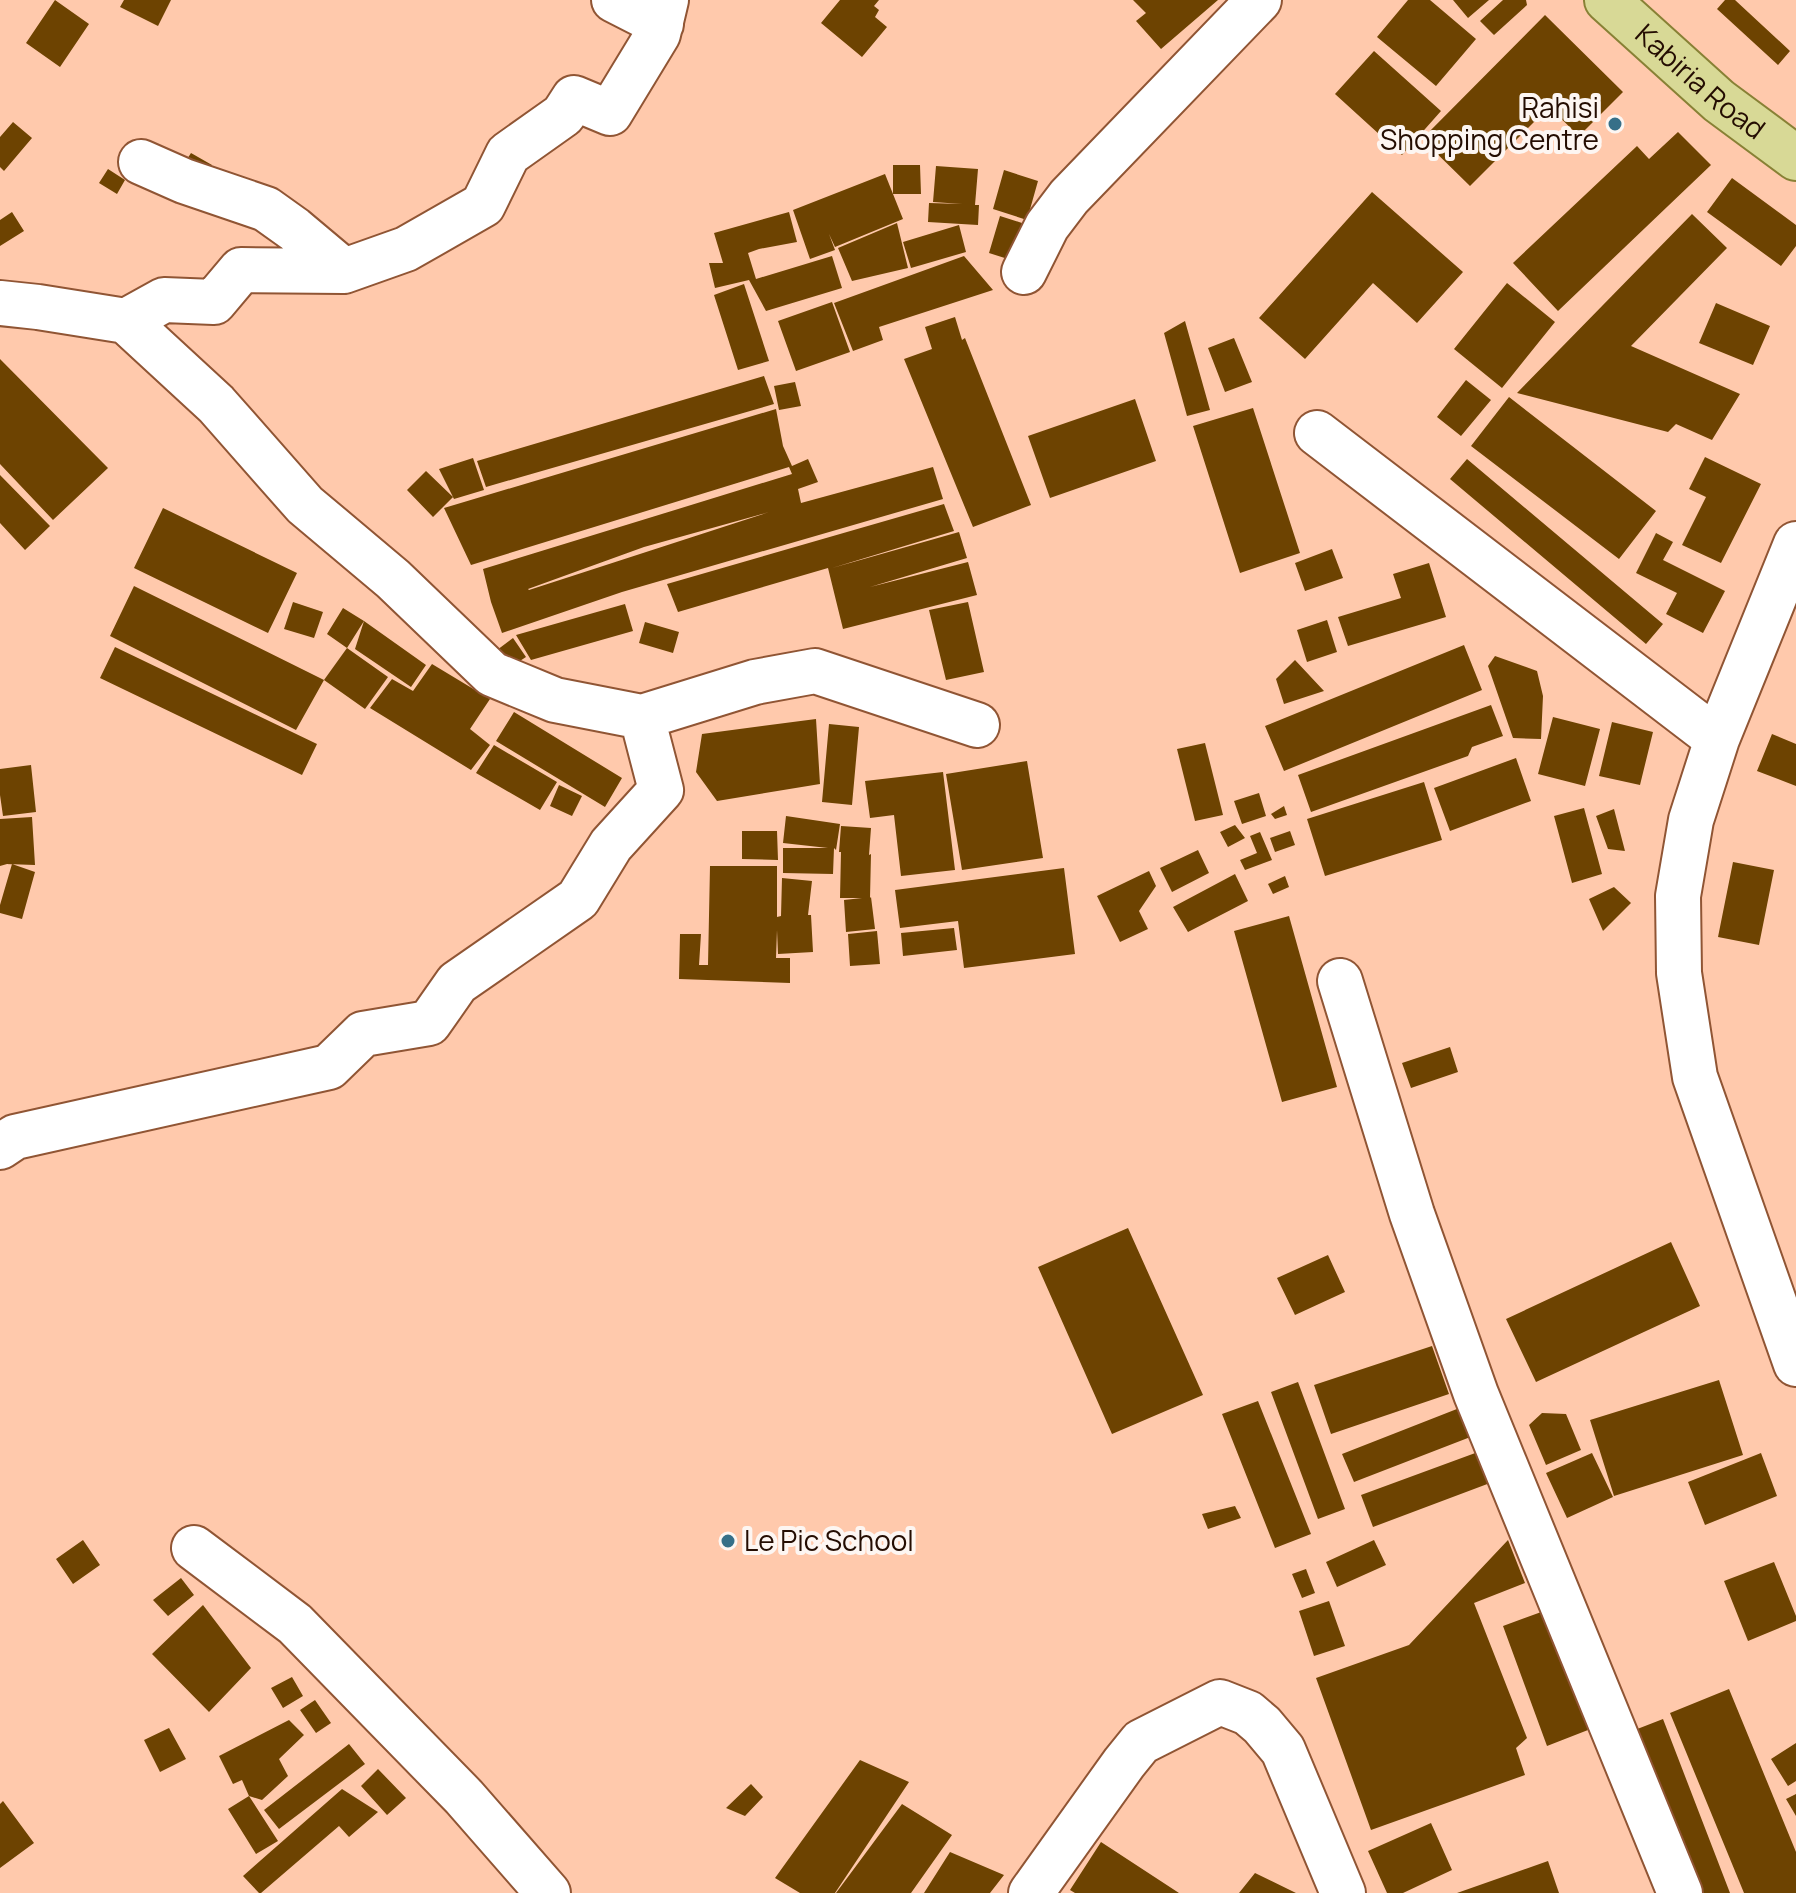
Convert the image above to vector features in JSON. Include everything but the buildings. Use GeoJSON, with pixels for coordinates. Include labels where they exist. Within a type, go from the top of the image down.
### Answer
{"type":"FeatureCollection","features":[{"type":"Feature","properties":{"kind":"main road","name":"Kabiria Road"},"geometry":{"type":"LineString","coordinates":[[1629,7],[1719,101],[1796,158]]}},
{"type":"Feature","properties":{"kind":"street"},"geometry":{"type":"LineString","coordinates":[[126,321],[164,300],[214,302],[241,270],[344,271],[406,249],[483,205],[508,154],[563,115],[574,98],[610,113],[658,34],[663,12],[614,0]]}},
{"type":"Feature","properties":{"kind":"street"},"geometry":{"type":"LineString","coordinates":[[1024,272],[1047,226],[1069,197],[1259,0]]}},
{"type":"Feature","properties":{"kind":"street"},"geometry":{"type":"LineString","coordinates":[[141,162],[184,181],[266,209],[344,271]]}},
{"type":"Feature","properties":{"kind":"street"},"geometry":{"type":"LineString","coordinates":[[0,303],[126,321],[216,404],[305,505],[393,579],[492,674],[555,700],[642,717],[755,682],[815,671],[977,725]]}},
{"type":"Feature","properties":{"kind":"street"},"geometry":{"type":"LineString","coordinates":[[1317,433],[1717,739]]}},
{"type":"Feature","properties":{"kind":"street"},"geometry":{"type":"LineString","coordinates":[[1796,544],[1717,739],[1691,820],[1678,896],[1679,973],[1695,1077],[1796,1364]]}},
{"type":"Feature","properties":{"kind":"street"},"geometry":{"type":"LineString","coordinates":[[0,1147],[15,1137],[329,1067],[363,1034],[429,1023],[457,983],[578,899],[611,845],[661,790],[642,717]]}},
{"type":"Feature","properties":{"kind":"street"},"geometry":{"type":"LineString","coordinates":[[1340,981],[1412,1214],[1476,1394],[1680,1893]]}},
{"type":"Feature","properties":{"kind":"street"},"geometry":{"type":"LineString","coordinates":[[194,1548],[295,1624],[464,1797],[548,1893]]}},
{"type":"Feature","properties":{"kind":"street"},"geometry":{"type":"LineString","coordinates":[[1031,1893],[1141,1742],[1220,1702],[1248,1713],[1283,1750],[1343,1893]]}},
{"type":"Feature","properties":{"kind":"place","name":"Rahisi Shopping Centre"},"geometry":{"type":"Point","coordinates":[1615,124]}},
{"type":"Feature","properties":{"kind":"place","name":"Le Pic School"},"geometry":{"type":"Point","coordinates":[728,1541]}}]}
